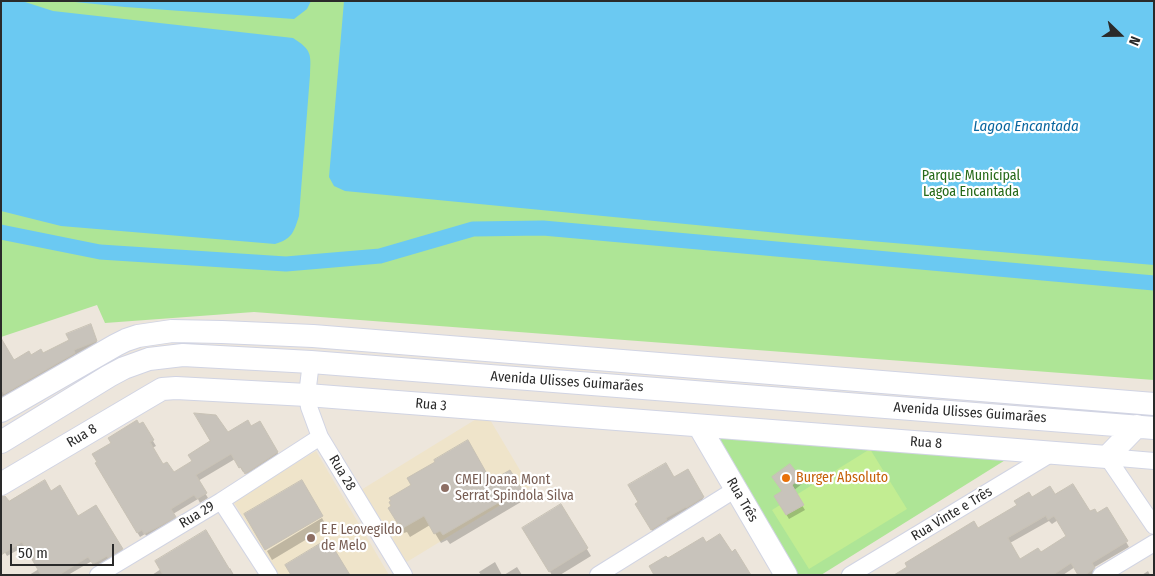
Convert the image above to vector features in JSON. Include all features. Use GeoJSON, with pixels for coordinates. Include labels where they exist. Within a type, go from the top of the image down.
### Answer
{"type":"FeatureCollection","features":[{"type":"Feature","properties":{"kind":"main road","name":"Avenida Ulisses Guimarães"},"geometry":{"type":"LineString","coordinates":[[1,411],[126,340],[138,336],[172,332],[313,336],[1154,404]]}},
{"type":"Feature","properties":{"kind":"main road"},"geometry":{"type":"LineString","coordinates":[[311,362],[313,336]]}},
{"type":"Feature","properties":{"kind":"main road","name":"Avenida Ulisses Guimarães"},"geometry":{"type":"LineString","coordinates":[[1,442],[124,368],[149,359],[183,355],[311,362],[1145,427]]}},
{"type":"Feature","properties":{"kind":"main road","name":"Rua 3"},"geometry":{"type":"LineString","coordinates":[[162,389],[176,388],[308,395],[699,426]]}},
{"type":"Feature","properties":{"kind":"main road","name":"Rua 8"},"geometry":{"type":"LineString","coordinates":[[1,484],[162,389]]}},
{"type":"Feature","properties":{"kind":"main road","name":"Rua 8"},"geometry":{"type":"LineString","coordinates":[[699,426],[1108,457]]}},
{"type":"Feature","properties":{"kind":"main road","name":"Rua Três"},"geometry":{"type":"LineString","coordinates":[[699,426],[786,575]]}},
{"type":"Feature","properties":{"kind":"main road"},"geometry":{"type":"LineString","coordinates":[[1108,457],[1145,427]]}},
{"type":"Feature","properties":{"kind":"street","name":"Rua 28"},"geometry":{"type":"LineString","coordinates":[[311,362],[308,395],[309,407],[320,437],[404,575]]}},
{"type":"Feature","properties":{"kind":"street"},"geometry":{"type":"LineString","coordinates":[[221,501],[320,437]]}},
{"type":"Feature","properties":{"kind":"street","name":"Rua Vinte e Três"},"geometry":{"type":"LineString","coordinates":[[850,575],[1054,452]]}},
{"type":"Feature","properties":{"kind":"street"},"geometry":{"type":"LineString","coordinates":[[1108,457],[1154,526]]}},
{"type":"Feature","properties":{"kind":"street","name":"Rua 8"},"geometry":{"type":"LineString","coordinates":[[1108,457],[1154,461]]}},
{"type":"Feature","properties":{"kind":"street"},"geometry":{"type":"LineString","coordinates":[[598,575],[736,489]]}},
{"type":"Feature","properties":{"kind":"street","name":"Rua 29"},"geometry":{"type":"LineString","coordinates":[[98,575],[221,501],[269,575]]}},
{"type":"Feature","properties":{"kind":"street"},"geometry":{"type":"LineString","coordinates":[[1100,575],[1154,542]]}},
{"type":"Feature","properties":{"kind":"shaded area","name":"CMEI Joana Mont Serrat Spindola Silva"},"geometry":{"type":"Polygon","coordinates":[[[486,413],[530,487],[405,563],[361,490],[486,413]]]}},
{"type":"Feature","properties":{"kind":"shaded area","name":"E.E Leovegildo de Melo"},"geometry":{"type":"Polygon","coordinates":[[[316,451],[389,575],[279,575],[233,501],[316,451]]]}},
{"type":"Feature","properties":{"kind":"green space","name":"Parque Municipal Lagoa Encantada"},"geometry":{"type":"Polygon","coordinates":[[[1,1],[1154,1],[1154,380],[254,312],[105,323],[97,305],[1,337],[1,1]]]}},
{"type":"Feature","properties":{"kind":"green space"},"geometry":{"type":"Polygon","coordinates":[[[711,432],[1015,454],[821,575],[793,575],[711,432]]]}},
{"type":"Feature","properties":{"kind":"green space"},"geometry":{"type":"Polygon","coordinates":[[[870,449],[907,509],[809,569],[772,510],[870,449]]]}},
{"type":"Feature","properties":{"kind":"water"},"geometry":{"type":"Polygon","coordinates":[[[1,1],[22,1],[53,11],[293,38],[304,46],[309,53],[310,68],[299,216],[292,234],[285,240],[275,244],[61,226],[1,211],[1,1]]]}},
{"type":"Feature","properties":{"kind":"water"},"geometry":{"type":"Polygon","coordinates":[[[65,1],[311,1],[307,9],[294,19],[65,1]]]}},
{"type":"Feature","properties":{"kind":"water","name":"Lagoa Encantada"},"geometry":{"type":"Polygon","coordinates":[[[344,1],[1154,1],[1154,265],[799,235],[345,191],[334,186],[329,177],[344,1]]]}},
{"type":"Feature","properties":{"kind":"building"},"geometry":{"type":"Polygon","coordinates":[[[91,324],[97,341],[74,350],[75,353],[4,394],[1,388],[1,338],[14,360],[29,351],[31,355],[41,349],[43,353],[69,340],[66,334],[91,324]]]}},
{"type":"Feature","properties":{"kind":"building"},"geometry":{"type":"Polygon","coordinates":[[[194,413],[216,415],[228,432],[248,420],[251,426],[260,421],[278,452],[245,474],[231,454],[196,475],[207,493],[197,499],[194,495],[171,509],[176,517],[144,534],[142,530],[137,533],[95,463],[97,462],[92,454],[111,443],[108,438],[137,420],[139,424],[143,422],[154,440],[150,442],[163,464],[167,462],[174,472],[192,461],[188,455],[210,441],[194,413]]]}},
{"type":"Feature","properties":{"kind":"building"},"geometry":{"type":"Polygon","coordinates":[[[468,440],[491,481],[510,470],[522,489],[443,535],[440,531],[434,534],[424,516],[403,528],[401,523],[398,524],[388,508],[391,506],[389,498],[411,485],[407,478],[468,440]]]}},
{"type":"Feature","properties":{"kind":"building"},"geometry":{"type":"Polygon","coordinates":[[[666,463],[674,477],[688,469],[704,497],[666,518],[667,520],[651,530],[635,504],[638,502],[628,485],[666,463]]]}},
{"type":"Feature","properties":{"kind":"building"},"geometry":{"type":"Polygon","coordinates":[[[790,464],[801,478],[792,485],[804,505],[786,515],[774,496],[782,491],[772,477],[790,464]]]}},
{"type":"Feature","properties":{"kind":"building"},"geometry":{"type":"Polygon","coordinates":[[[45,480],[51,491],[60,485],[78,516],[96,505],[123,549],[93,564],[88,557],[59,575],[41,575],[22,542],[1,555],[1,497],[5,496],[9,501],[45,480]]]}},
{"type":"Feature","properties":{"kind":"building"},"geometry":{"type":"Polygon","coordinates":[[[302,480],[323,516],[265,550],[244,514],[302,480]]]}},
{"type":"Feature","properties":{"kind":"building"},"geometry":{"type":"Polygon","coordinates":[[[1073,484],[1090,511],[1095,509],[1097,513],[1107,507],[1128,541],[1092,563],[1095,568],[1085,575],[1078,575],[1071,563],[1053,575],[894,575],[907,567],[905,563],[974,521],[978,528],[1017,505],[1014,501],[1029,492],[1032,497],[1050,486],[1055,494],[1073,484]],[[1046,516],[1008,538],[1020,559],[1038,548],[1041,552],[1066,536],[1054,516],[1048,520],[1046,516]]]}},
{"type":"Feature","properties":{"kind":"building"},"geometry":{"type":"Polygon","coordinates":[[[561,504],[588,548],[549,572],[522,528],[561,504]]]}},
{"type":"Feature","properties":{"kind":"building"},"geometry":{"type":"Polygon","coordinates":[[[206,530],[233,575],[163,575],[155,561],[206,530]]]}},
{"type":"Feature","properties":{"kind":"building"},"geometry":{"type":"Polygon","coordinates":[[[720,534],[732,552],[735,549],[751,575],[654,575],[649,566],[666,556],[668,558],[703,537],[706,542],[720,534]]]}},
{"type":"Feature","properties":{"kind":"building"},"geometry":{"type":"Polygon","coordinates":[[[328,539],[350,575],[291,575],[285,565],[328,539]]]}},
{"type":"Feature","properties":{"kind":"waterway"},"geometry":{"type":"LineString","coordinates":[[1,232],[100,252],[286,264],[380,256],[473,229],[543,228],[1154,283]]}},
{"type":"Feature","properties":{"kind":"place","name":"Burger Absoluto"},"geometry":{"type":"Point","coordinates":[786,478]}},
{"type":"Feature","properties":{"kind":"place","name":"CMEI Joana Mont Serrat Spindola Silva"},"geometry":{"type":"Point","coordinates":[445,488]}},
{"type":"Feature","properties":{"kind":"place","name":"E.E Leovegildo de Melo"},"geometry":{"type":"Point","coordinates":[311,538]}}]}
